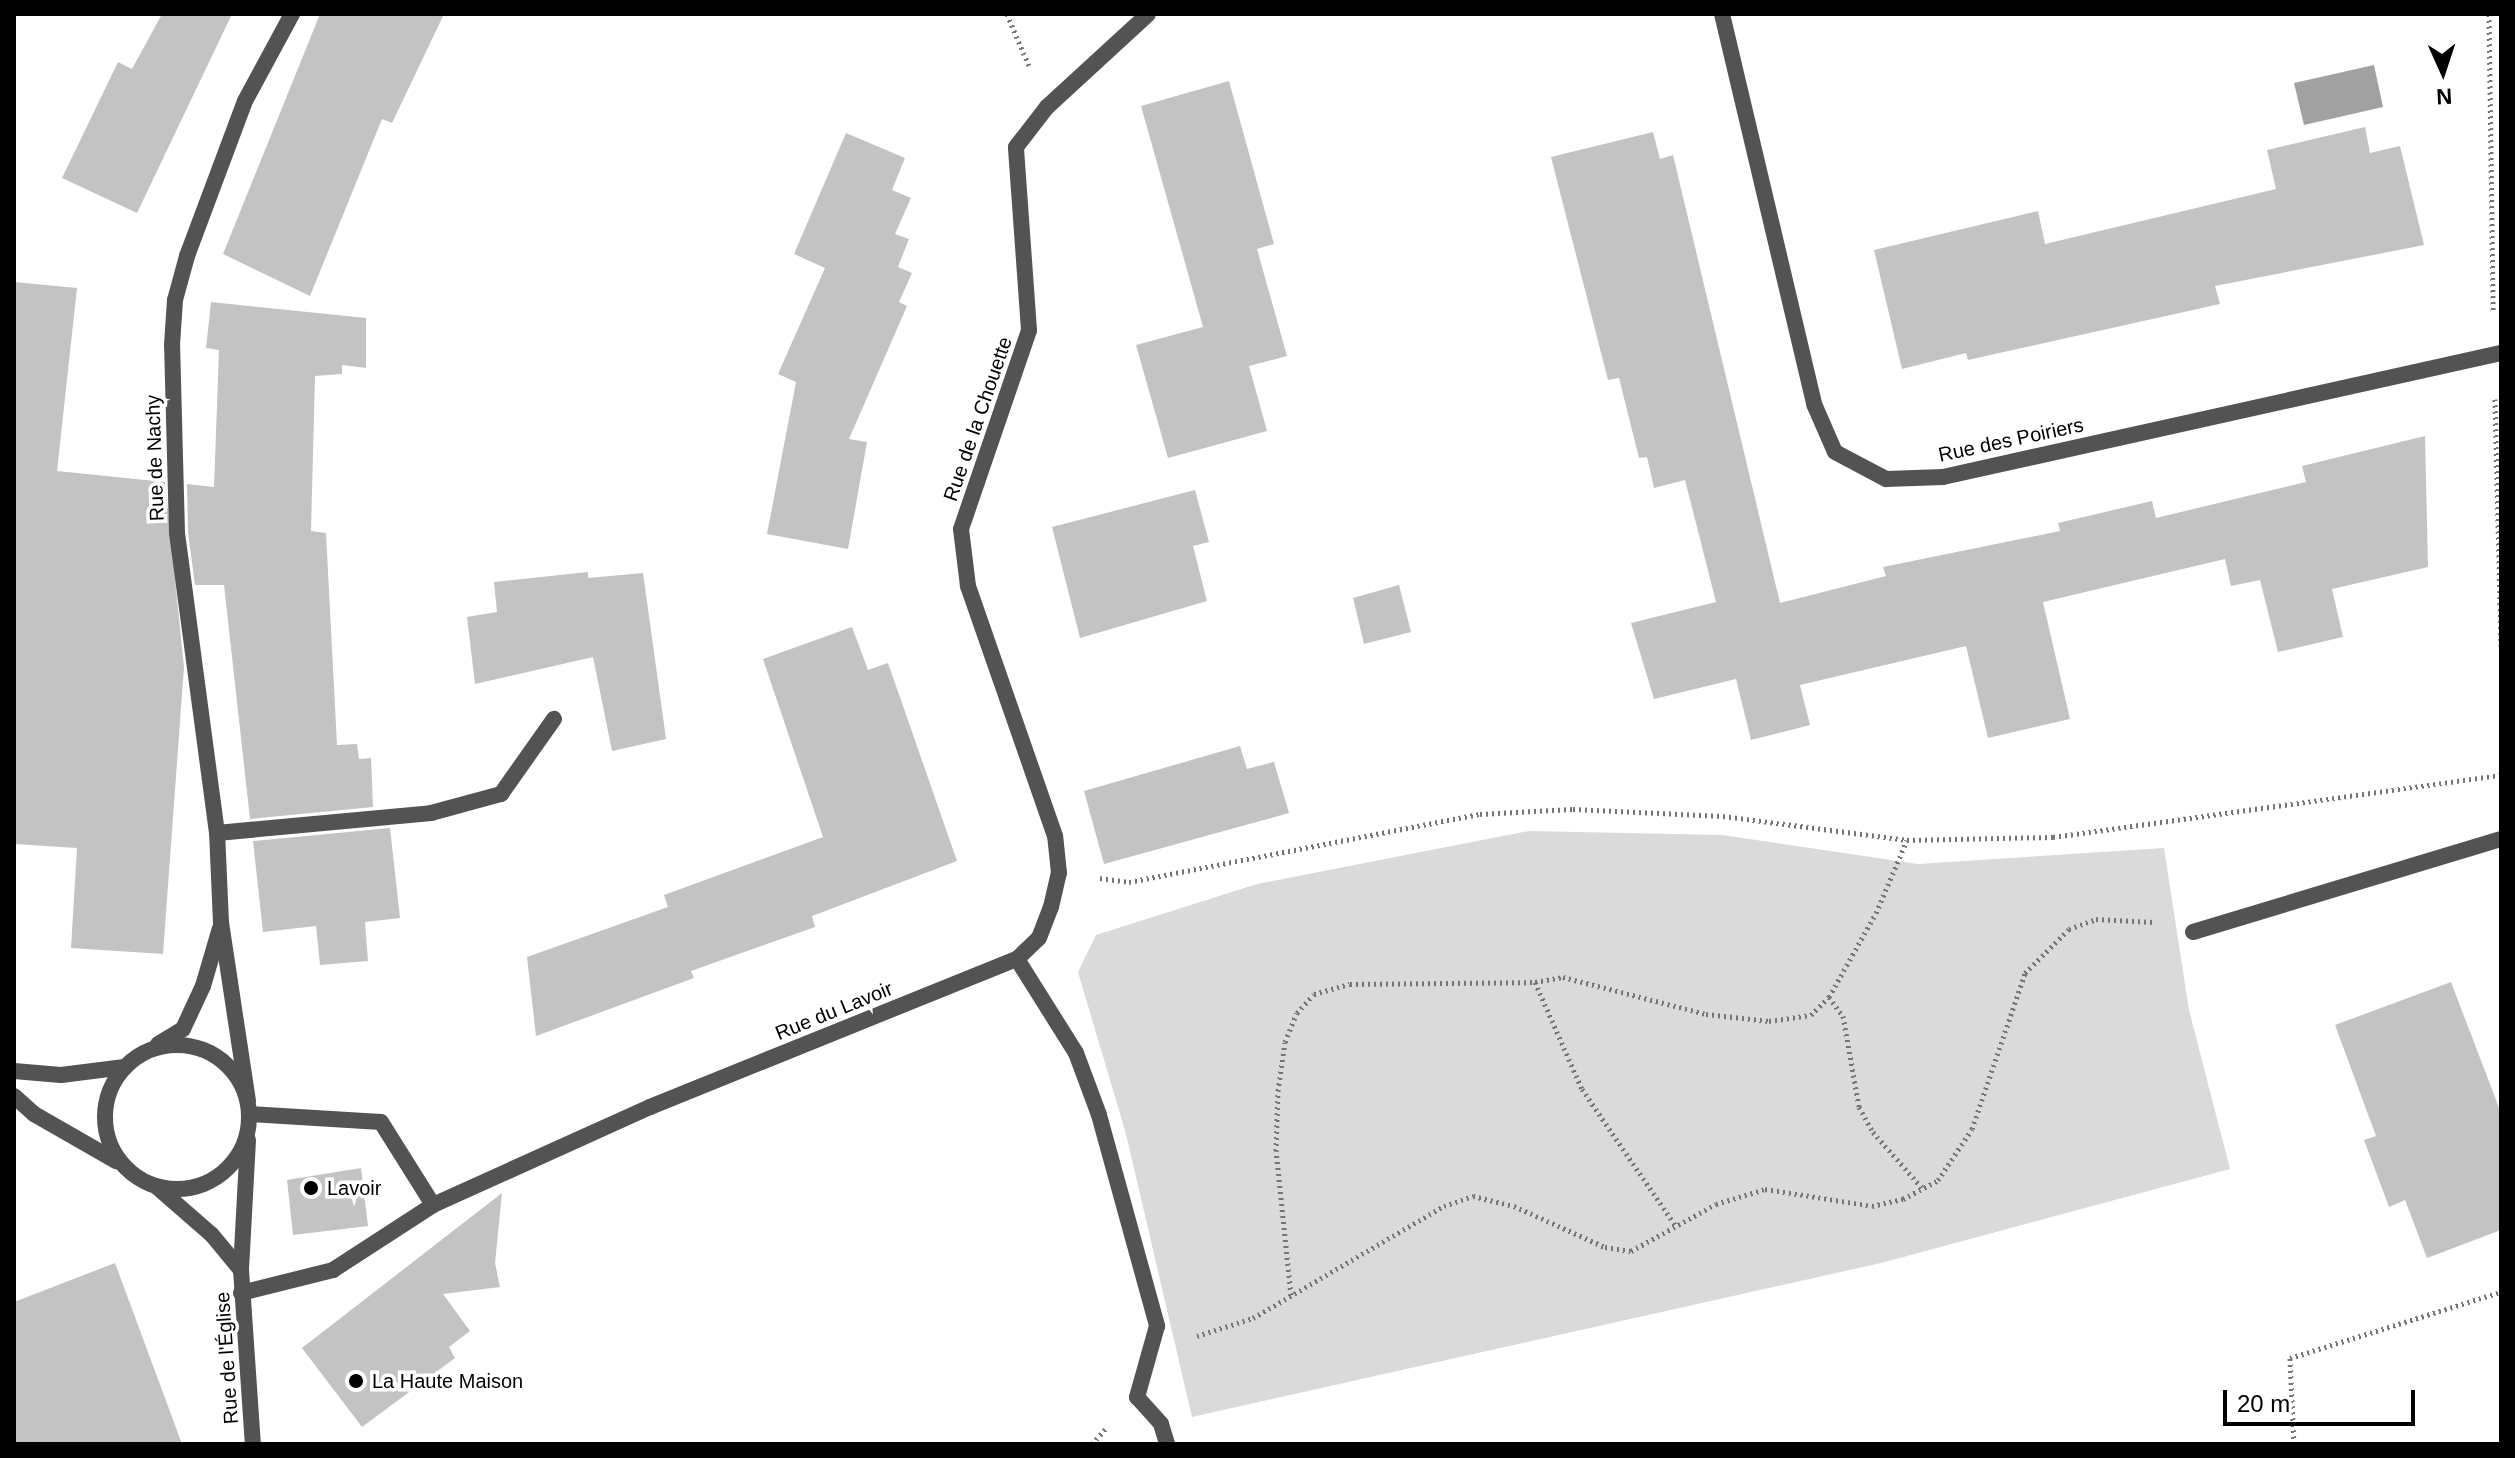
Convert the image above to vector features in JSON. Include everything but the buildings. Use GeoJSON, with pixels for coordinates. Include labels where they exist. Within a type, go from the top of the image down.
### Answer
{"type":"FeatureCollection","features":[{"type":"Feature","properties":{"kind":"street","name":"Rue de Nachy"},"geometry":{"type":"LineString","coordinates":[[249,1108],[221,923],[217,833],[177,533],[175,300],[245,101],[292,14]]}},
{"type":"Feature","properties":{"kind":"street","name":"Rue de la Chouette"},"geometry":{"type":"LineString","coordinates":[[1017,959],[1039,938],[1059,873],[1046,800],[968,586],[961,529],[1029,330],[1016,147],[1047,107],[1148,14]]}},
{"type":"Feature","properties":{"kind":"street","name":"Rue des Poiriers"},"geometry":{"type":"LineString","coordinates":[[1722,14],[1814,404],[1835,452],[1886,479],[1943,477],[2501,353]]}},
{"type":"Feature","properties":{"kind":"street"},"geometry":{"type":"LineString","coordinates":[[217,833],[431,813],[501,794],[554,719]]}},
{"type":"Feature","properties":{"kind":"street"},"geometry":{"type":"LineString","coordinates":[[2193,932],[2501,839]]}},
{"type":"Feature","properties":{"kind":"street","name":"Rue de Nachy"},"geometry":{"type":"LineString","coordinates":[[152,1048],[183,1029],[203,986],[221,923]]}},
{"type":"Feature","properties":{"kind":"street"},"geometry":{"type":"LineString","coordinates":[[1017,959],[1076,1053],[1099,1115],[1157,1326],[1137,1397],[1161,1424],[1167,1444]]}},
{"type":"Feature","properties":{"kind":"street","name":"Rue du Lavoir"},"geometry":{"type":"LineString","coordinates":[[241,1293],[333,1270],[433,1205],[650,1107],[1017,959]]}},
{"type":"Feature","properties":{"kind":"street"},"geometry":{"type":"LineString","coordinates":[[14,1071],[61,1075],[124,1067],[152,1048],[176,1044],[200,1048],[222,1060],[239,1078],[249,1108],[248,1135],[223,1173],[203,1185],[157,1187],[34,1114],[14,1096]]}},
{"type":"Feature","properties":{"kind":"street"},"geometry":{"type":"LineString","coordinates":[[121,1164],[109,1145],[105,1103],[124,1067]]}},
{"type":"Feature","properties":{"kind":"street"},"geometry":{"type":"LineString","coordinates":[[249,1108],[381,1122],[433,1205]]}},
{"type":"Feature","properties":{"kind":"street","name":"Rue de l'Église"},"geometry":{"type":"LineString","coordinates":[[248,1135],[241,1293],[253,1444]]}},
{"type":"Feature","properties":{"kind":"street","name":"Rue de l'Église"},"geometry":{"type":"LineString","coordinates":[[157,1187],[212,1235],[241,1270]]}},
{"type":"Feature","properties":{"kind":"path"},"geometry":{"type":"LineString","coordinates":[[1007,14],[1047,107]]}},
{"type":"Feature","properties":{"kind":"path"},"geometry":{"type":"LineString","coordinates":[[1059,873],[1129,882],[1480,814],[1573,809],[1723,816],[1907,840],[2053,837],[2501,775]]}},
{"type":"Feature","properties":{"kind":"path"},"geometry":{"type":"LineString","coordinates":[[1291,1295],[1276,1151],[1285,1042],[1297,1013],[1314,994],[1350,984],[1535,982],[1563,977],[1706,1014],[1769,1021],[1811,1015],[1829,997],[1876,913],[1907,840]]}},
{"type":"Feature","properties":{"kind":"path"},"geometry":{"type":"LineString","coordinates":[[1157,1326],[1181,1340],[1253,1318],[1444,1206],[1473,1196],[1514,1206],[1605,1247],[1631,1251],[1716,1204],[1765,1189],[1872,1206],[1922,1188],[1945,1171],[1972,1129],[2025,973],[2069,929],[2096,919],[2145,920],[2193,932]]}},
{"type":"Feature","properties":{"kind":"path"},"geometry":{"type":"LineString","coordinates":[[1535,982],[1582,1089],[1677,1228]]}},
{"type":"Feature","properties":{"kind":"path"},"geometry":{"type":"LineString","coordinates":[[1829,997],[1843,1016],[1859,1107],[1873,1132],[1922,1188]]}},
{"type":"Feature","properties":{"kind":"path"},"geometry":{"type":"LineString","coordinates":[[2294,1444],[2290,1358],[2501,1292]]}},
{"type":"Feature","properties":{"kind":"shaded area"},"geometry":{"type":"Polygon","coordinates":[[[2374,65],[2383,107],[2304,125],[2294,83],[2374,65]]]}},
{"type":"Feature","properties":{"kind":"shaded area"},"geometry":{"type":"Polygon","coordinates":[[[1529,831],[1722,835],[1918,864],[2164,848],[2189,1010],[2230,1169],[1881,1263],[1192,1417],[1126,1134],[1078,972],[1096,935],[1257,884],[1529,831]]]}},
{"type":"Feature","properties":{"kind":"place","name":"Lavoir"},"geometry":{"type":"Point","coordinates":[311,1188]}},
{"type":"Feature","properties":{"kind":"place","name":"La Haute Maison"},"geometry":{"type":"Point","coordinates":[356,1381]}}]}
